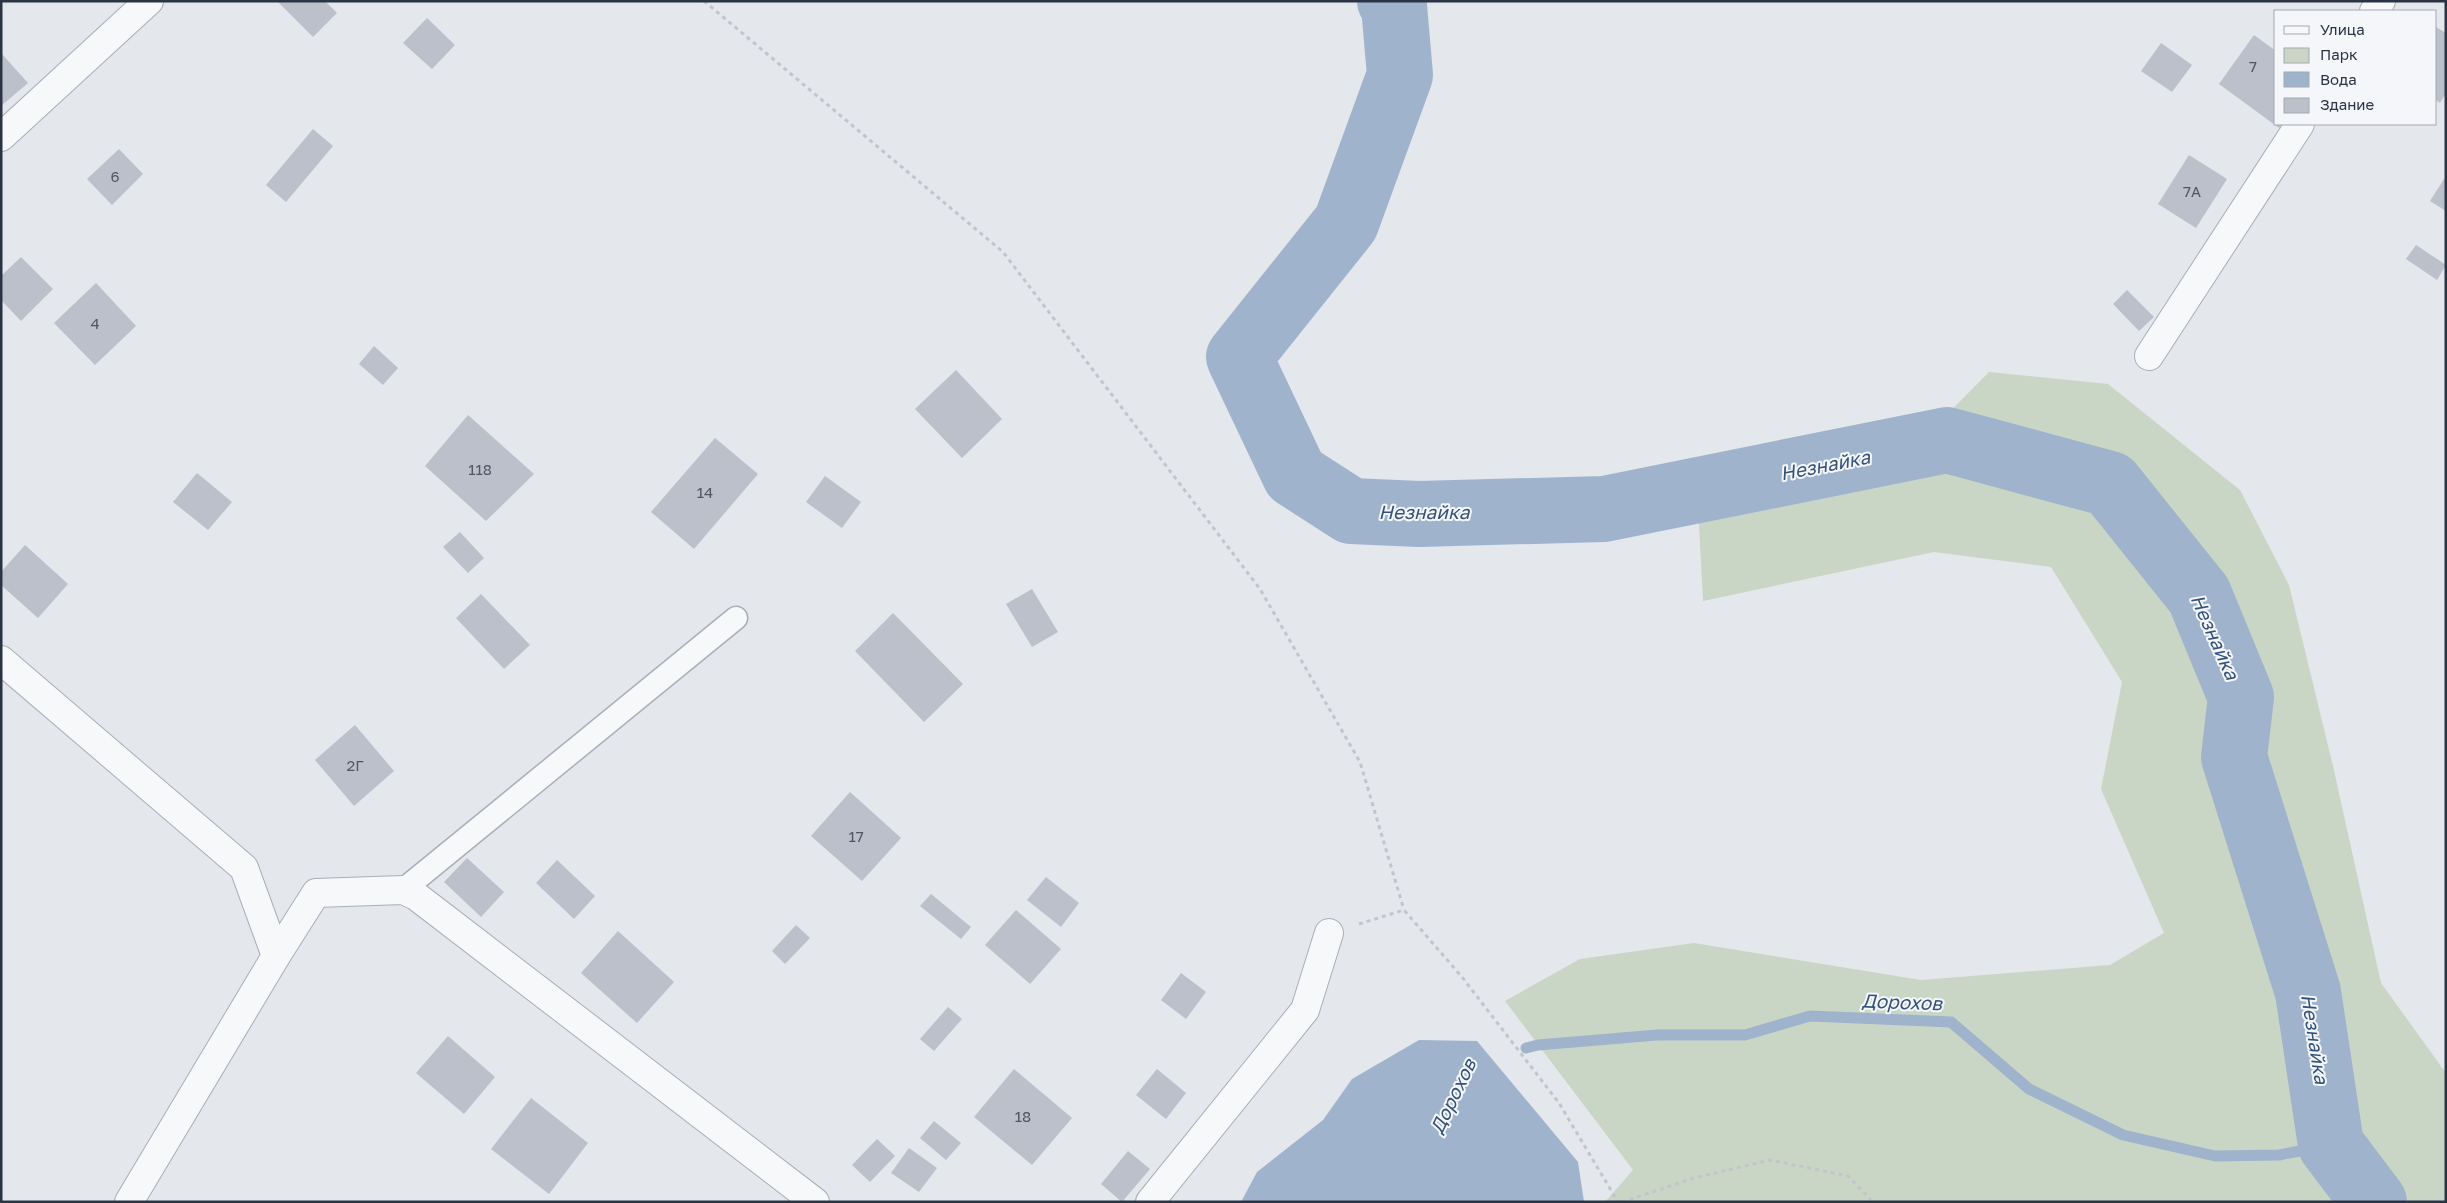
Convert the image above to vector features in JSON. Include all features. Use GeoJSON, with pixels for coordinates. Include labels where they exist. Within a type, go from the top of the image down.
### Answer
{"type":"FeatureCollection","features":[{"type":"Feature","properties":{"kind":"street"},"geometry":{"type":"LineString","coordinates":[[1,137],[149,1]]}},
{"type":"Feature","properties":{"kind":"street"},"geometry":{"type":"LineString","coordinates":[[2149,356],[2299,125]]}},
{"type":"Feature","properties":{"kind":"street"},"geometry":{"type":"LineString","coordinates":[[1,660],[244,868],[276,956]]}},
{"type":"Feature","properties":{"kind":"street"},"geometry":{"type":"LineString","coordinates":[[129,1202],[276,956],[316,893],[403,890],[416,896],[816,1202]]}},
{"type":"Feature","properties":{"kind":"street"},"geometry":{"type":"LineString","coordinates":[[1150,1202],[1305,1010],[1329,933]]}},
{"type":"Feature","properties":{"kind":"lane"},"geometry":{"type":"LineString","coordinates":[[403,890],[736,618]]}},
{"type":"Feature","properties":{"kind":"path"},"geometry":{"type":"LineString","coordinates":[[704,1],[1003,252],[1260,590],[1360,762],[1404,910],[1462,977],[1559,1103],[1620,1202],[1694,1178],[1770,1160],[1848,1176],[1873,1202]]}},
{"type":"Feature","properties":{"kind":"path"},"geometry":{"type":"LineString","coordinates":[[1329,933],[1404,910]]}},
{"type":"Feature","properties":{"kind":"green space"},"geometry":{"type":"Polygon","coordinates":[[[1989,372],[2108,384],[2240,490],[2289,585],[2333,766],[2381,983],[2446,1073],[2446,1202],[1605,1202],[1633,1170],[1505,1001],[1580,959],[1694,943],[1921,980],[2110,965],[2164,933],[2101,789],[2122,682],[2051,567],[1934,552],[1703,601],[1698,506],[1888,474],[1989,372]]]}},
{"type":"Feature","properties":{"kind":"water"},"geometry":{"type":"Polygon","coordinates":[[[1419,1040],[1477,1041],[1578,1162],[1584,1202],[1241,1202],[1257,1172],[1323,1120],[1352,1079],[1419,1040]]]}},
{"type":"Feature","properties":{"kind":"building"},"geometry":{"type":"Polygon","coordinates":[[[277,1],[325,1],[337,13],[313,37],[277,1]]]}},
{"type":"Feature","properties":{"kind":"building"},"geometry":{"type":"Polygon","coordinates":[[[427,18],[455,45],[432,69],[403,43],[427,18]]]}},
{"type":"Feature","properties":{"kind":"building"},"geometry":{"type":"Polygon","coordinates":[[[2437,28],[2446,33],[2446,93],[2440,103],[2437,101],[2437,28]]]}},
{"type":"Feature","properties":{"kind":"building"},"geometry":{"type":"Polygon","coordinates":[[[2254,35],[2274,50],[2274,124],[2219,84],[2254,35]]]}},
{"type":"Feature","properties":{"kind":"building"},"geometry":{"type":"Polygon","coordinates":[[[2161,43],[2192,65],[2172,92],[2141,71],[2161,43]]]}},
{"type":"Feature","properties":{"kind":"building"},"geometry":{"type":"Polygon","coordinates":[[[1,53],[28,83],[1,106],[1,53]]]}},
{"type":"Feature","properties":{"kind":"building"},"geometry":{"type":"Polygon","coordinates":[[[313,129],[333,146],[286,202],[266,185],[313,129]]]}},
{"type":"Feature","properties":{"kind":"building"},"geometry":{"type":"Polygon","coordinates":[[[119,149],[143,174],[112,205],[87,179],[119,149]]]}},
{"type":"Feature","properties":{"kind":"building"},"geometry":{"type":"Polygon","coordinates":[[[2189,155],[2227,179],[2196,228],[2158,204],[2189,155]]]}},
{"type":"Feature","properties":{"kind":"building"},"geometry":{"type":"Polygon","coordinates":[[[2446,176],[2446,211],[2430,201],[2446,176]]]}},
{"type":"Feature","properties":{"kind":"building"},"geometry":{"type":"Polygon","coordinates":[[[2416,245],[2446,265],[2437,280],[2406,259],[2416,245]]]}},
{"type":"Feature","properties":{"kind":"building"},"geometry":{"type":"Polygon","coordinates":[[[21,257],[53,289],[21,321],[1,300],[1,276],[21,257]]]}},
{"type":"Feature","properties":{"kind":"building"},"geometry":{"type":"Polygon","coordinates":[[[96,283],[136,326],[95,365],[54,323],[96,283]]]}},
{"type":"Feature","properties":{"kind":"building"},"geometry":{"type":"Polygon","coordinates":[[[2127,290],[2154,317],[2139,331],[2113,304],[2127,290]]]}},
{"type":"Feature","properties":{"kind":"building"},"geometry":{"type":"Polygon","coordinates":[[[374,346],[398,368],[383,385],[359,364],[374,346]]]}},
{"type":"Feature","properties":{"kind":"building"},"geometry":{"type":"Polygon","coordinates":[[[956,370],[1002,419],[962,458],[915,409],[956,370]]]}},
{"type":"Feature","properties":{"kind":"building"},"geometry":{"type":"Polygon","coordinates":[[[468,415],[534,474],[486,521],[425,466],[468,415]]]}},
{"type":"Feature","properties":{"kind":"building"},"geometry":{"type":"Polygon","coordinates":[[[715,438],[758,474],[694,549],[651,512],[715,438]]]}},
{"type":"Feature","properties":{"kind":"building"},"geometry":{"type":"Polygon","coordinates":[[[197,473],[232,502],[208,530],[173,502],[197,473]]]}},
{"type":"Feature","properties":{"kind":"building"},"geometry":{"type":"Polygon","coordinates":[[[825,476],[861,502],[842,528],[806,502],[825,476]]]}},
{"type":"Feature","properties":{"kind":"building"},"geometry":{"type":"Polygon","coordinates":[[[460,532],[484,558],[468,573],[443,547],[460,532]]]}},
{"type":"Feature","properties":{"kind":"building"},"geometry":{"type":"Polygon","coordinates":[[[25,545],[68,584],[38,618],[1,585],[1,572],[25,545]]]}},
{"type":"Feature","properties":{"kind":"building"},"geometry":{"type":"Polygon","coordinates":[[[1032,589],[1058,632],[1032,647],[1006,604],[1032,589]]]}},
{"type":"Feature","properties":{"kind":"building"},"geometry":{"type":"Polygon","coordinates":[[[481,594],[530,645],[504,669],[456,618],[481,594]]]}},
{"type":"Feature","properties":{"kind":"building"},"geometry":{"type":"Polygon","coordinates":[[[893,613],[963,684],[924,722],[855,651],[893,613]]]}},
{"type":"Feature","properties":{"kind":"building"},"geometry":{"type":"Polygon","coordinates":[[[355,725],[394,771],[354,806],[315,760],[355,725]]]}},
{"type":"Feature","properties":{"kind":"building"},"geometry":{"type":"Polygon","coordinates":[[[850,792],[901,838],[862,881],[811,836],[850,792]]]}},
{"type":"Feature","properties":{"kind":"building"},"geometry":{"type":"Polygon","coordinates":[[[467,858],[504,892],[481,917],[444,882],[467,858]]]}},
{"type":"Feature","properties":{"kind":"building"},"geometry":{"type":"Polygon","coordinates":[[[557,860],[595,896],[574,919],[536,883],[557,860]]]}},
{"type":"Feature","properties":{"kind":"building"},"geometry":{"type":"Polygon","coordinates":[[[1046,877],[1079,903],[1061,927],[1027,900],[1046,877]]]}},
{"type":"Feature","properties":{"kind":"building"},"geometry":{"type":"Polygon","coordinates":[[[931,894],[971,927],[961,939],[920,906],[931,894]]]}},
{"type":"Feature","properties":{"kind":"building"},"geometry":{"type":"Polygon","coordinates":[[[1016,910],[1061,949],[1030,984],[985,945],[1016,910]]]}},
{"type":"Feature","properties":{"kind":"building"},"geometry":{"type":"Polygon","coordinates":[[[796,925],[810,938],[785,964],[772,951],[796,925]]]}},
{"type":"Feature","properties":{"kind":"building"},"geometry":{"type":"Polygon","coordinates":[[[618,931],[674,982],[637,1023],[581,973],[618,931]]]}},
{"type":"Feature","properties":{"kind":"building"},"geometry":{"type":"Polygon","coordinates":[[[1181,973],[1206,992],[1186,1019],[1161,1000],[1181,973]]]}},
{"type":"Feature","properties":{"kind":"building"},"geometry":{"type":"Polygon","coordinates":[[[948,1007],[962,1019],[934,1051],[920,1039],[948,1007]]]}},
{"type":"Feature","properties":{"kind":"building"},"geometry":{"type":"Polygon","coordinates":[[[448,1036],[495,1077],[464,1114],[416,1073],[448,1036]]]}},
{"type":"Feature","properties":{"kind":"building"},"geometry":{"type":"Polygon","coordinates":[[[1014,1069],[1072,1118],[1032,1165],[974,1117],[1014,1069]]]}},
{"type":"Feature","properties":{"kind":"building"},"geometry":{"type":"Polygon","coordinates":[[[1157,1069],[1186,1093],[1166,1119],[1136,1095],[1157,1069]]]}},
{"type":"Feature","properties":{"kind":"building"},"geometry":{"type":"Polygon","coordinates":[[[531,1098],[588,1143],[549,1194],[491,1149],[531,1098]]]}},
{"type":"Feature","properties":{"kind":"building"},"geometry":{"type":"Polygon","coordinates":[[[934,1121],[961,1143],[946,1160],[920,1138],[934,1121]]]}},
{"type":"Feature","properties":{"kind":"building"},"geometry":{"type":"Polygon","coordinates":[[[877,1139],[895,1156],[870,1182],[852,1165],[877,1139]]]}},
{"type":"Feature","properties":{"kind":"building"},"geometry":{"type":"Polygon","coordinates":[[[909,1148],[937,1168],[919,1192],[891,1173],[909,1148]]]}},
{"type":"Feature","properties":{"kind":"building"},"geometry":{"type":"Polygon","coordinates":[[[1128,1151],[1150,1169],[1122,1202],[1101,1184],[1128,1151]]]}},
{"type":"Feature","properties":{"kind":"waterway","name":"Незнайка"},"geometry":{"type":"LineString","coordinates":[[1390,1],[1394,6],[1400,75],[1346,223],[1239,357],[1295,475],[1351,511],[1419,514],[1604,509],[1947,440],[2110,484],[2199,595],[2241,697],[2234,757],[2308,992],[2331,1145],[2374,1202]]}},
{"type":"Feature","properties":{"kind":"waterway","name":"Дорохов"},"geometry":{"type":"LineString","coordinates":[[1526,1048],[1538,1045],[1657,1035],[1745,1035],[1810,1016],[1951,1022],[2029,1089],[2123,1135],[2215,1156],[2279,1155],[2331,1145]]}}]}
